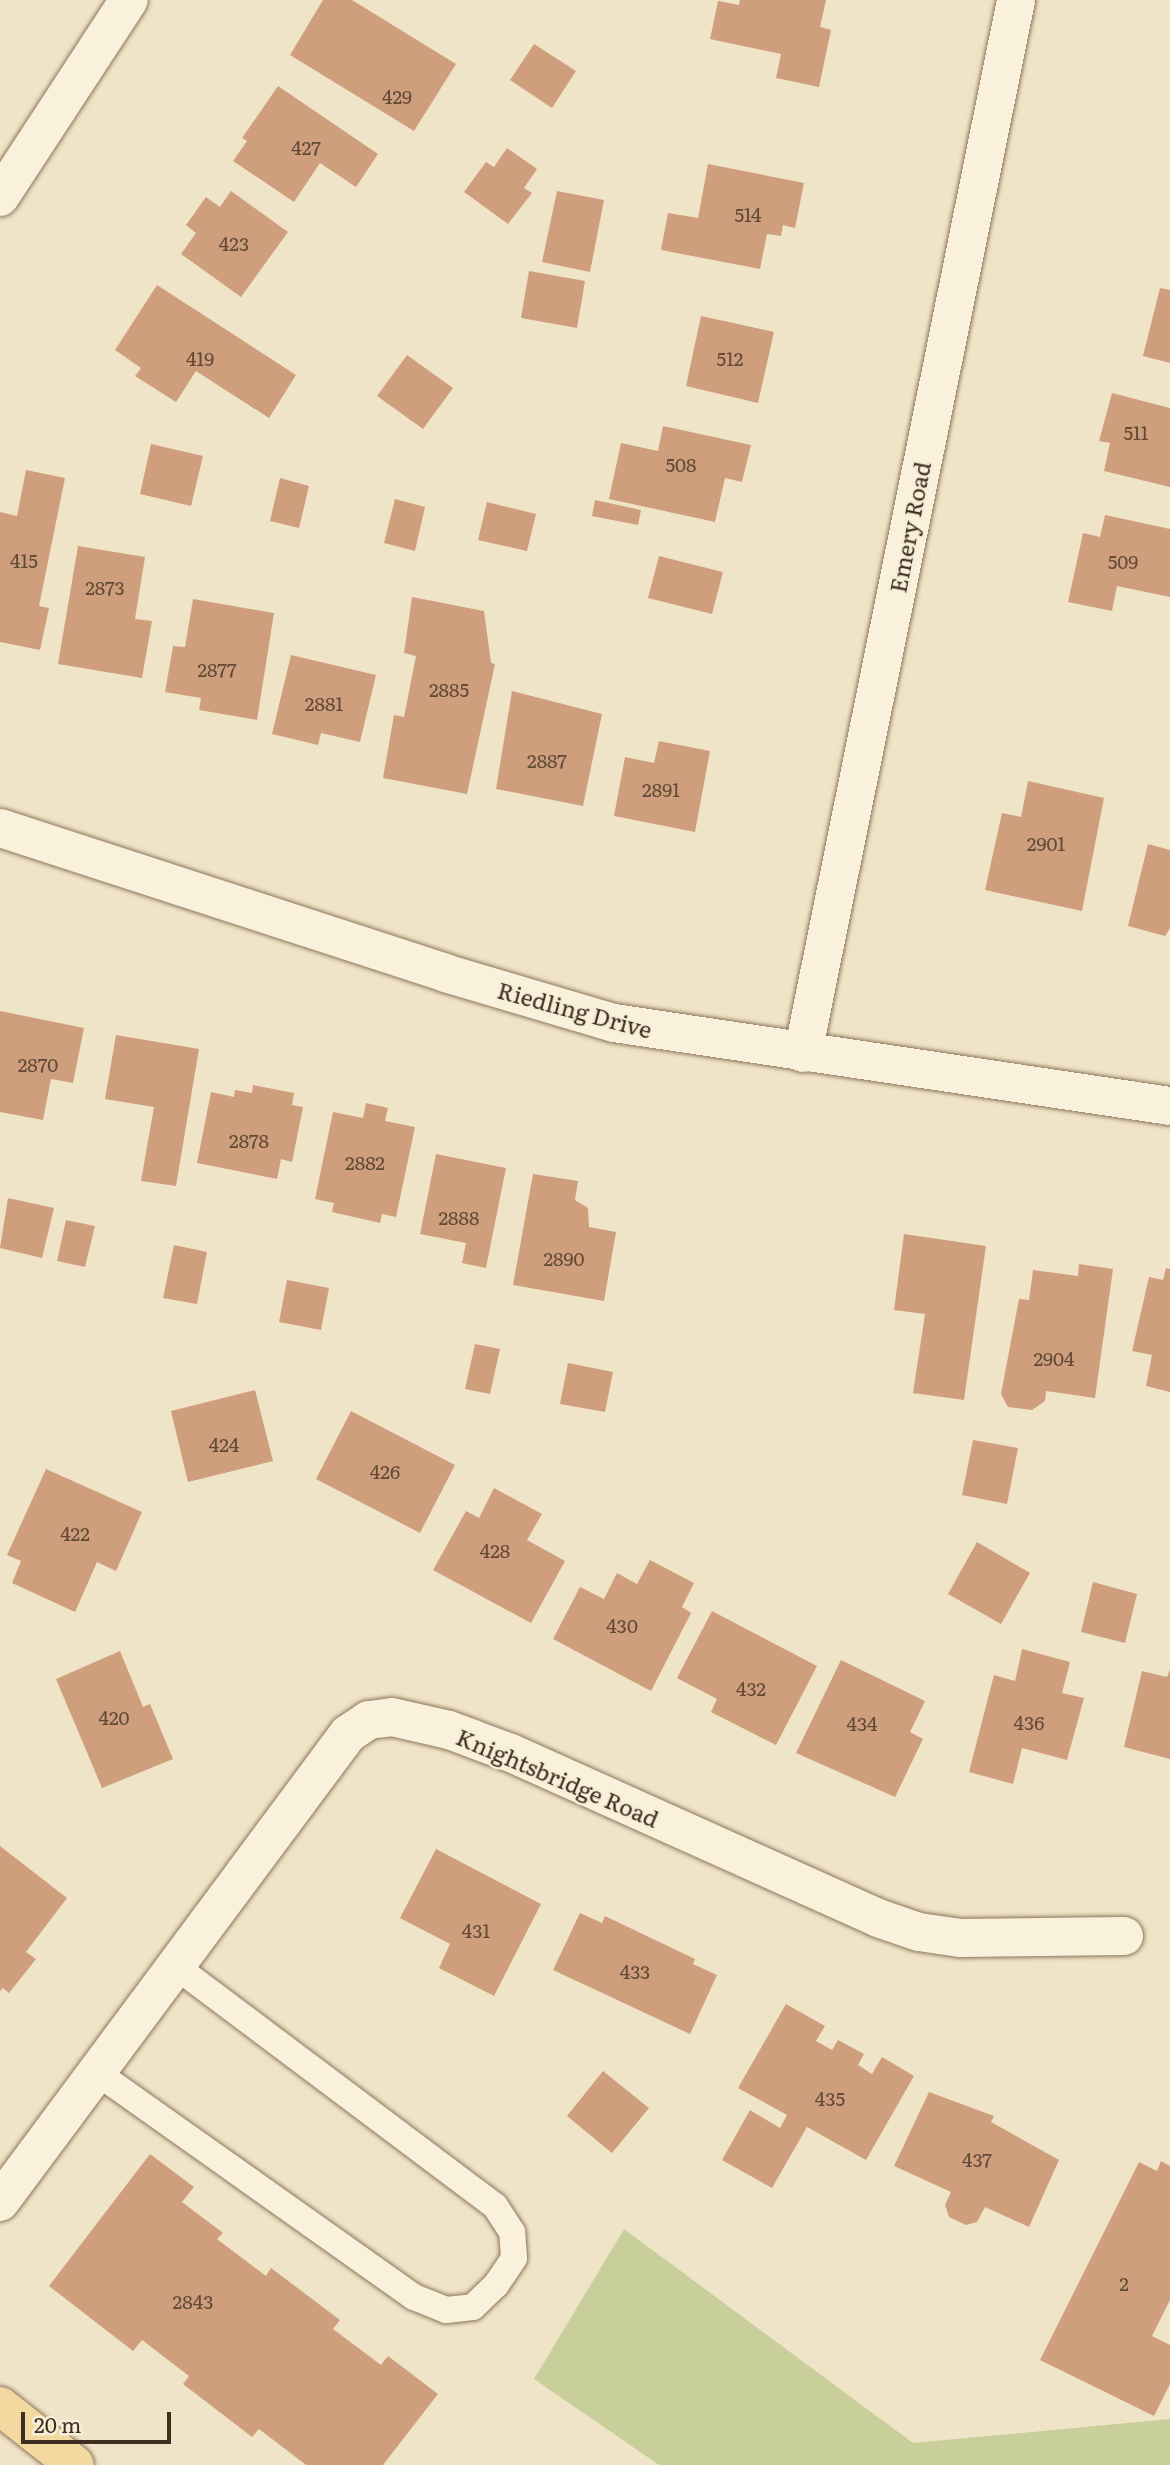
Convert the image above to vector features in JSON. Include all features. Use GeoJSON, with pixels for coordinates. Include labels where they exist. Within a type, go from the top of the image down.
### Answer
{"type":"FeatureCollection","features":[{"type":"Feature","properties":{"kind":"main road"},"geometry":{"type":"LineString","coordinates":[[0,2406],[75,2465]]}},
{"type":"Feature","properties":{"kind":"street"},"geometry":{"type":"LineString","coordinates":[[0,197],[129,0]]}},
{"type":"Feature","properties":{"kind":"street","name":"Emery Road"},"geometry":{"type":"LineString","coordinates":[[803,1053],[1016,0]]}},
{"type":"Feature","properties":{"kind":"street","name":"Riedling Drive"},"geometry":{"type":"LineString","coordinates":[[0,828],[445,973],[614,1023],[1170,1106]]}},
{"type":"Feature","properties":{"kind":"street","name":"Knightsbridge Road"},"geometry":{"type":"LineString","coordinates":[[0,2202],[348,1734],[369,1720],[392,1717],[449,1730],[511,1753],[878,1918],[919,1932],[960,1938],[1124,1936]]}},
{"type":"Feature","properties":{"kind":"lane"},"geometry":{"type":"LineString","coordinates":[[96,2073],[414,2297],[446,2310],[473,2307],[496,2285],[514,2258],[512,2232],[495,2206],[175,1966]]}},
{"type":"Feature","properties":{"kind":"green space"},"geometry":{"type":"Polygon","coordinates":[[[624,2229],[913,2443],[1170,2419],[1170,2465],[659,2465],[534,2379],[624,2229]]]}},
{"type":"Feature","properties":{"kind":"building"},"geometry":{"type":"Polygon","coordinates":[[[323,0],[352,0],[456,64],[414,131],[290,55],[323,0]]]}},
{"type":"Feature","properties":{"kind":"building"},"geometry":{"type":"Polygon","coordinates":[[[740,0],[826,0],[820,27],[831,30],[819,87],[776,78],[781,54],[710,39],[718,1],[739,5],[740,0]]]}},
{"type":"Feature","properties":{"kind":"building"},"geometry":{"type":"Polygon","coordinates":[[[534,44],[576,71],[552,108],[510,80],[534,44]]]}},
{"type":"Feature","properties":{"kind":"building"},"geometry":{"type":"Polygon","coordinates":[[[278,86],[378,154],[356,187],[320,163],[294,202],[233,161],[247,141],[242,138],[278,86]]]}},
{"type":"Feature","properties":{"kind":"building"},"geometry":{"type":"Polygon","coordinates":[[[507,148],[537,169],[524,188],[532,193],[508,224],[464,192],[486,162],[494,167],[507,148]]]}},
{"type":"Feature","properties":{"kind":"building"},"geometry":{"type":"Polygon","coordinates":[[[708,164],[804,183],[795,228],[783,225],[781,236],[767,234],[760,269],[661,250],[668,213],[698,218],[708,164]]]}},
{"type":"Feature","properties":{"kind":"building"},"geometry":{"type":"Polygon","coordinates":[[[231,191],[288,232],[241,297],[181,254],[196,233],[186,225],[206,197],[220,207],[231,191]]]}},
{"type":"Feature","properties":{"kind":"building"},"geometry":{"type":"Polygon","coordinates":[[[557,191],[604,200],[590,272],[542,262],[557,191]]]}},
{"type":"Feature","properties":{"kind":"building"},"geometry":{"type":"Polygon","coordinates":[[[529,271],[585,281],[577,328],[521,318],[529,271]]]}},
{"type":"Feature","properties":{"kind":"building"},"geometry":{"type":"Polygon","coordinates":[[[157,285],[296,375],[269,418],[196,371],[176,402],[135,376],[141,368],[115,350],[157,285]]]}},
{"type":"Feature","properties":{"kind":"building"},"geometry":{"type":"Polygon","coordinates":[[[1160,288],[1170,290],[1170,363],[1143,356],[1160,288]]]}},
{"type":"Feature","properties":{"kind":"building"},"geometry":{"type":"Polygon","coordinates":[[[701,316],[774,332],[758,403],[686,386],[701,316]]]}},
{"type":"Feature","properties":{"kind":"building"},"geometry":{"type":"Polygon","coordinates":[[[407,355],[453,388],[423,429],[377,396],[407,355]]]}},
{"type":"Feature","properties":{"kind":"building"},"geometry":{"type":"Polygon","coordinates":[[[1112,393],[1170,408],[1170,487],[1104,471],[1110,443],[1099,441],[1112,393]]]}},
{"type":"Feature","properties":{"kind":"building"},"geometry":{"type":"Polygon","coordinates":[[[663,426],[751,445],[742,482],[725,478],[715,522],[609,499],[621,443],[658,451],[663,426]]]}},
{"type":"Feature","properties":{"kind":"building"},"geometry":{"type":"Polygon","coordinates":[[[151,444],[203,456],[191,506],[140,494],[151,444]]]}},
{"type":"Feature","properties":{"kind":"building"},"geometry":{"type":"Polygon","coordinates":[[[26,470],[65,478],[39,606],[49,608],[40,650],[0,642],[0,512],[17,516],[26,470]]]}},
{"type":"Feature","properties":{"kind":"building"},"geometry":{"type":"Polygon","coordinates":[[[280,478],[309,486],[299,528],[270,521],[280,478]]]}},
{"type":"Feature","properties":{"kind":"building"},"geometry":{"type":"Polygon","coordinates":[[[395,499],[425,507],[415,551],[384,543],[395,499]]]}},
{"type":"Feature","properties":{"kind":"building"},"geometry":{"type":"Polygon","coordinates":[[[595,500],[641,510],[638,525],[592,516],[595,500]]]}},
{"type":"Feature","properties":{"kind":"building"},"geometry":{"type":"Polygon","coordinates":[[[487,502],[536,514],[527,551],[478,540],[487,502]]]}},
{"type":"Feature","properties":{"kind":"building"},"geometry":{"type":"Polygon","coordinates":[[[1105,515],[1170,529],[1170,597],[1117,586],[1112,611],[1068,602],[1083,533],[1100,537],[1105,515]]]}},
{"type":"Feature","properties":{"kind":"building"},"geometry":{"type":"Polygon","coordinates":[[[78,546],[145,557],[135,619],[152,621],[142,678],[58,664],[78,546]]]}},
{"type":"Feature","properties":{"kind":"building"},"geometry":{"type":"Polygon","coordinates":[[[659,556],[723,572],[712,614],[648,598],[659,556]]]}},
{"type":"Feature","properties":{"kind":"building"},"geometry":{"type":"Polygon","coordinates":[[[412,597],[484,611],[491,663],[495,664],[467,794],[383,778],[394,715],[404,717],[416,656],[404,653],[412,597]]]}},
{"type":"Feature","properties":{"kind":"building"},"geometry":{"type":"Polygon","coordinates":[[[193,599],[274,613],[257,720],[199,710],[201,698],[165,692],[173,646],[185,647],[193,599]]]}},
{"type":"Feature","properties":{"kind":"building"},"geometry":{"type":"Polygon","coordinates":[[[291,655],[376,675],[360,742],[321,733],[318,745],[272,734],[291,655]]]}},
{"type":"Feature","properties":{"kind":"building"},"geometry":{"type":"Polygon","coordinates":[[[512,691],[602,714],[583,806],[496,789],[512,691]]]}},
{"type":"Feature","properties":{"kind":"building"},"geometry":{"type":"Polygon","coordinates":[[[659,741],[710,751],[695,832],[614,816],[625,757],[654,763],[659,741]]]}},
{"type":"Feature","properties":{"kind":"building"},"geometry":{"type":"Polygon","coordinates":[[[1028,781],[1104,798],[1082,911],[985,890],[1002,813],[1021,817],[1028,781]]]}},
{"type":"Feature","properties":{"kind":"building"},"geometry":{"type":"Polygon","coordinates":[[[1148,844],[1170,850],[1170,928],[1165,936],[1128,926],[1148,844]]]}},
{"type":"Feature","properties":{"kind":"building"},"geometry":{"type":"Polygon","coordinates":[[[0,1011],[84,1028],[73,1083],[51,1079],[43,1120],[0,1112],[0,1011]]]}},
{"type":"Feature","properties":{"kind":"building"},"geometry":{"type":"Polygon","coordinates":[[[116,1035],[199,1049],[176,1186],[141,1181],[154,1107],[105,1099],[116,1035]]]}},
{"type":"Feature","properties":{"kind":"building"},"geometry":{"type":"Polygon","coordinates":[[[253,1085],[294,1093],[292,1105],[303,1107],[292,1162],[281,1159],[277,1179],[197,1163],[211,1092],[234,1097],[235,1090],[252,1093],[253,1085]]]}},
{"type":"Feature","properties":{"kind":"building"},"geometry":{"type":"Polygon","coordinates":[[[366,1103],[388,1108],[385,1121],[415,1127],[396,1217],[382,1214],[380,1223],[332,1212],[334,1203],[315,1199],[333,1112],[363,1118],[366,1103]]]}},
{"type":"Feature","properties":{"kind":"building"},"geometry":{"type":"Polygon","coordinates":[[[436,1154],[506,1168],[486,1268],[462,1263],[466,1243],[420,1234],[436,1154]]]}},
{"type":"Feature","properties":{"kind":"building"},"geometry":{"type":"Polygon","coordinates":[[[533,1174],[578,1181],[575,1200],[588,1208],[589,1227],[616,1232],[604,1301],[513,1285],[533,1174]]]}},
{"type":"Feature","properties":{"kind":"building"},"geometry":{"type":"Polygon","coordinates":[[[8,1198],[54,1208],[42,1258],[0,1248],[8,1198]]]}},
{"type":"Feature","properties":{"kind":"building"},"geometry":{"type":"Polygon","coordinates":[[[66,1220],[95,1226],[85,1267],[57,1261],[66,1220]]]}},
{"type":"Feature","properties":{"kind":"building"},"geometry":{"type":"Polygon","coordinates":[[[904,1234],[986,1246],[964,1400],[913,1393],[925,1314],[894,1310],[904,1234]]]}},
{"type":"Feature","properties":{"kind":"building"},"geometry":{"type":"Polygon","coordinates":[[[174,1245],[207,1252],[197,1304],[163,1298],[174,1245]]]}},
{"type":"Feature","properties":{"kind":"building"},"geometry":{"type":"Polygon","coordinates":[[[1079,1264],[1113,1269],[1095,1398],[1046,1391],[1045,1401],[1032,1410],[1008,1407],[1001,1394],[1019,1299],[1029,1300],[1033,1270],[1078,1276],[1079,1264]]]}},
{"type":"Feature","properties":{"kind":"building"},"geometry":{"type":"Polygon","coordinates":[[[1166,1268],[1170,1269],[1170,1392],[1146,1386],[1152,1355],[1132,1351],[1149,1277],[1163,1280],[1166,1268]]]}},
{"type":"Feature","properties":{"kind":"building"},"geometry":{"type":"Polygon","coordinates":[[[287,1280],[329,1288],[321,1330],[279,1322],[287,1280]]]}},
{"type":"Feature","properties":{"kind":"building"},"geometry":{"type":"Polygon","coordinates":[[[475,1344],[500,1349],[490,1394],[465,1389],[475,1344]]]}},
{"type":"Feature","properties":{"kind":"building"},"geometry":{"type":"Polygon","coordinates":[[[568,1363],[613,1372],[605,1412],[560,1404],[568,1363]]]}},
{"type":"Feature","properties":{"kind":"building"},"geometry":{"type":"Polygon","coordinates":[[[255,1390],[273,1461],[188,1482],[171,1411],[255,1390]]]}},
{"type":"Feature","properties":{"kind":"building"},"geometry":{"type":"Polygon","coordinates":[[[351,1411],[455,1465],[420,1533],[316,1479],[351,1411]]]}},
{"type":"Feature","properties":{"kind":"building"},"geometry":{"type":"Polygon","coordinates":[[[973,1440],[1018,1448],[1007,1504],[962,1495],[973,1440]]]}},
{"type":"Feature","properties":{"kind":"building"},"geometry":{"type":"Polygon","coordinates":[[[46,1469],[142,1512],[116,1571],[97,1562],[75,1612],[12,1583],[21,1561],[7,1555],[46,1469]]]}},
{"type":"Feature","properties":{"kind":"building"},"geometry":{"type":"Polygon","coordinates":[[[494,1488],[542,1514],[527,1540],[565,1561],[531,1623],[433,1570],[466,1511],[479,1518],[494,1488]]]}},
{"type":"Feature","properties":{"kind":"building"},"geometry":{"type":"Polygon","coordinates":[[[977,1542],[1030,1573],[1001,1624],[948,1594],[977,1542]]]}},
{"type":"Feature","properties":{"kind":"building"},"geometry":{"type":"Polygon","coordinates":[[[650,1560],[694,1583],[682,1607],[691,1613],[651,1691],[553,1639],[580,1587],[604,1599],[617,1573],[637,1584],[650,1560]]]}},
{"type":"Feature","properties":{"kind":"building"},"geometry":{"type":"Polygon","coordinates":[[[1093,1582],[1137,1594],[1125,1643],[1081,1632],[1093,1582]]]}},
{"type":"Feature","properties":{"kind":"building"},"geometry":{"type":"Polygon","coordinates":[[[712,1611],[817,1666],[776,1745],[711,1712],[717,1699],[677,1678],[712,1611]]]}},
{"type":"Feature","properties":{"kind":"building"},"geometry":{"type":"Polygon","coordinates":[[[1022,1649],[1070,1662],[1062,1693],[1084,1698],[1067,1760],[1022,1748],[1013,1784],[969,1772],[994,1675],[1015,1681],[1022,1649]]]}},
{"type":"Feature","properties":{"kind":"building"},"geometry":{"type":"Polygon","coordinates":[[[120,1651],[143,1707],[150,1704],[173,1759],[102,1788],[56,1679],[120,1651]]]}},
{"type":"Feature","properties":{"kind":"building"},"geometry":{"type":"Polygon","coordinates":[[[841,1660],[925,1701],[910,1732],[923,1739],[895,1797],[796,1753],[841,1660]]]}},
{"type":"Feature","properties":{"kind":"building"},"geometry":{"type":"Polygon","coordinates":[[[1170,1669],[1170,1759],[1124,1747],[1142,1671],[1167,1677],[1170,1669]]]}},
{"type":"Feature","properties":{"kind":"building"},"geometry":{"type":"Polygon","coordinates":[[[0,1846],[67,1898],[26,1952],[36,1959],[9,1993],[3,1988],[0,1991],[0,1846]]]}},
{"type":"Feature","properties":{"kind":"building"},"geometry":{"type":"Polygon","coordinates":[[[436,1849],[541,1904],[494,1996],[439,1968],[450,1944],[400,1918],[436,1849]]]}},
{"type":"Feature","properties":{"kind":"building"},"geometry":{"type":"Polygon","coordinates":[[[580,1913],[602,1923],[605,1916],[695,1959],[693,1964],[717,1975],[690,2034],[553,1970],[580,1913]]]}},
{"type":"Feature","properties":{"kind":"building"},"geometry":{"type":"Polygon","coordinates":[[[786,2004],[825,2026],[816,2041],[832,2050],[838,2040],[864,2054],[858,2065],[872,2074],[882,2057],[914,2076],[866,2160],[807,2127],[772,2188],[722,2160],[750,2110],[780,2128],[787,2115],[738,2088],[786,2004]]]}},
{"type":"Feature","properties":{"kind":"building"},"geometry":{"type":"Polygon","coordinates":[[[603,2071],[649,2108],[612,2153],[567,2116],[603,2071]]]}},
{"type":"Feature","properties":{"kind":"building"},"geometry":{"type":"Polygon","coordinates":[[[929,2092],[994,2116],[991,2122],[1059,2160],[1029,2227],[985,2207],[977,2222],[966,2225],[949,2217],[945,2205],[951,2192],[894,2166],[929,2092]]]}},
{"type":"Feature","properties":{"kind":"building"},"geometry":{"type":"Polygon","coordinates":[[[150,2154],[194,2187],[182,2202],[223,2233],[217,2239],[266,2276],[271,2268],[340,2320],[333,2329],[381,2365],[388,2356],[438,2394],[383,2465],[306,2465],[259,2429],[252,2437],[183,2384],[189,2376],[142,2340],[133,2351],[49,2286],[150,2154]]]}},
{"type":"Feature","properties":{"kind":"building"},"geometry":{"type":"Polygon","coordinates":[[[1161,2161],[1170,2166],[1170,2300],[1152,2336],[1170,2345],[1170,2384],[1154,2416],[1040,2360],[1139,2162],[1157,2171],[1161,2161]]]}}]}
